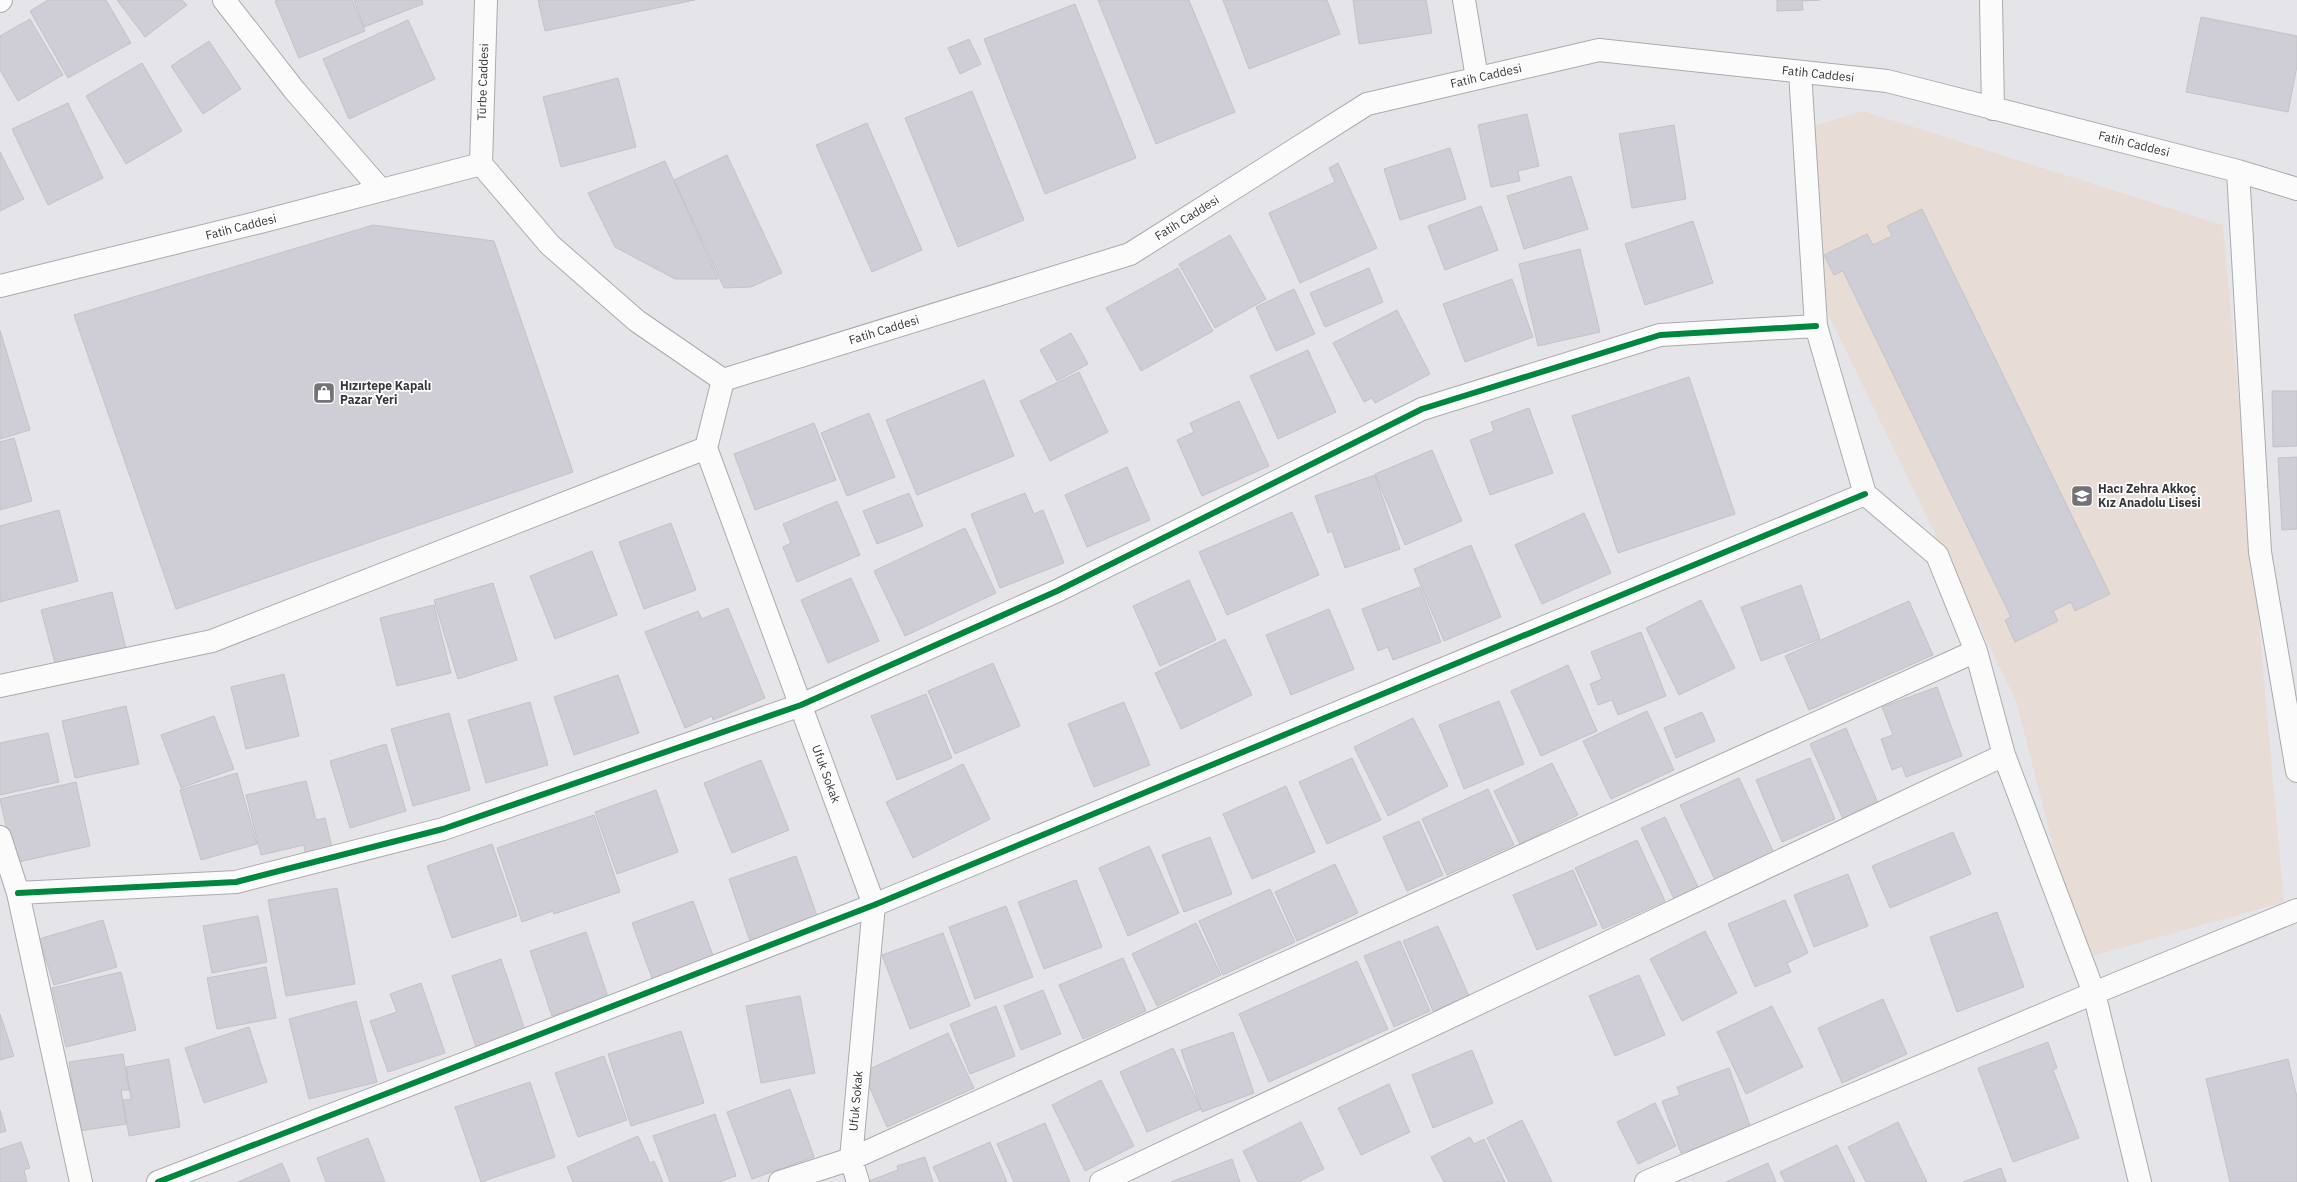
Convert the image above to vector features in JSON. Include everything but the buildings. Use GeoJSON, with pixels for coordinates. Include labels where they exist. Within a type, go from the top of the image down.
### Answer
{"type":"FeatureCollection","features":[{"type":"Feature","properties":{"kind":"street"},"geometry":{"type":"LineString","coordinates":[[224,0],[295,91],[381,190]]}},
{"type":"Feature","properties":{"kind":"street","name":"Türbe Caddesi"},"geometry":{"type":"LineString","coordinates":[[481,164],[486,0]]}},
{"type":"Feature","properties":{"kind":"street"},"geometry":{"type":"LineString","coordinates":[[1464,0],[1477,78]]}},
{"type":"Feature","properties":{"kind":"street"},"geometry":{"type":"LineString","coordinates":[[1991,0],[1993,109]]}},
{"type":"Feature","properties":{"kind":"street","name":"Fatih Caddesi"},"geometry":{"type":"LineString","coordinates":[[723,380],[1130,254],[1366,104],[1599,50],[1887,81],[2238,171],[2297,189]]}},
{"type":"Feature","properties":{"kind":"street"},"geometry":{"type":"LineString","coordinates":[[1800,72],[1816,326],[1865,494],[1937,555],[1976,650],[2004,754],[2094,993],[2140,1182]]}},
{"type":"Feature","properties":{"kind":"street"},"geometry":{"type":"LineString","coordinates":[[0,686],[212,641],[706,448],[723,380],[637,321],[556,250],[481,164]]}},
{"type":"Feature","properties":{"kind":"street","name":"Fatih Caddesi"},"geometry":{"type":"LineString","coordinates":[[0,286],[260,222],[481,164]]}},
{"type":"Feature","properties":{"kind":"street"},"geometry":{"type":"LineString","coordinates":[[2238,171],[2260,552],[2297,770]]}},
{"type":"Feature","properties":{"kind":"street"},"geometry":{"type":"LineString","coordinates":[[18,893],[236,882],[443,829],[801,705],[1057,591],[1422,409],[1660,335],[1816,326]]}},
{"type":"Feature","properties":{"kind":"street","name":"Ufuk Sokak"},"geometry":{"type":"LineString","coordinates":[[706,448],[874,905],[851,1159],[858,1182]]}},
{"type":"Feature","properties":{"kind":"street"},"geometry":{"type":"LineString","coordinates":[[158,1182],[874,905],[1865,494]]}},
{"type":"Feature","properties":{"kind":"street"},"geometry":{"type":"LineString","coordinates":[[780,1182],[851,1159],[1976,650]]}},
{"type":"Feature","properties":{"kind":"street"},"geometry":{"type":"LineString","coordinates":[[1101,1182],[2004,754]]}},
{"type":"Feature","properties":{"kind":"street"},"geometry":{"type":"LineString","coordinates":[[0,837],[18,893],[81,1182]]}},
{"type":"Feature","properties":{"kind":"street"},"geometry":{"type":"LineString","coordinates":[[1646,1182],[2094,993],[2297,910]]}},
{"type":"Feature","properties":{"kind":"shaded area","name":"Hacı Zehra Akkoç Kız Anadolu Lisesi"},"geometry":{"type":"Polygon","coordinates":[[[1863,111],[2223,225],[2284,902],[2082,959],[2016,701],[1817,291],[1794,132],[1863,111]]]}},
{"type":"Feature","properties":{"kind":"cycle path"},"geometry":{"type":"LineString","coordinates":[[18,893],[236,882],[443,829],[801,705],[1057,591],[1422,409],[1660,335],[1816,326]]}},
{"type":"Feature","properties":{"kind":"cycle path"},"geometry":{"type":"LineString","coordinates":[[158,1182],[874,905],[1865,494]]}},
{"type":"Feature","properties":{"kind":"place","name":"Hızırtepe Kapalı Pazar Yeri"},"geometry":{"type":"Point","coordinates":[324,393]}},
{"type":"Feature","properties":{"kind":"place","name":"Hacı Zehra Akkoç Kız Anadolu Lisesi"},"geometry":{"type":"Point","coordinates":[2082,496]}}]}
